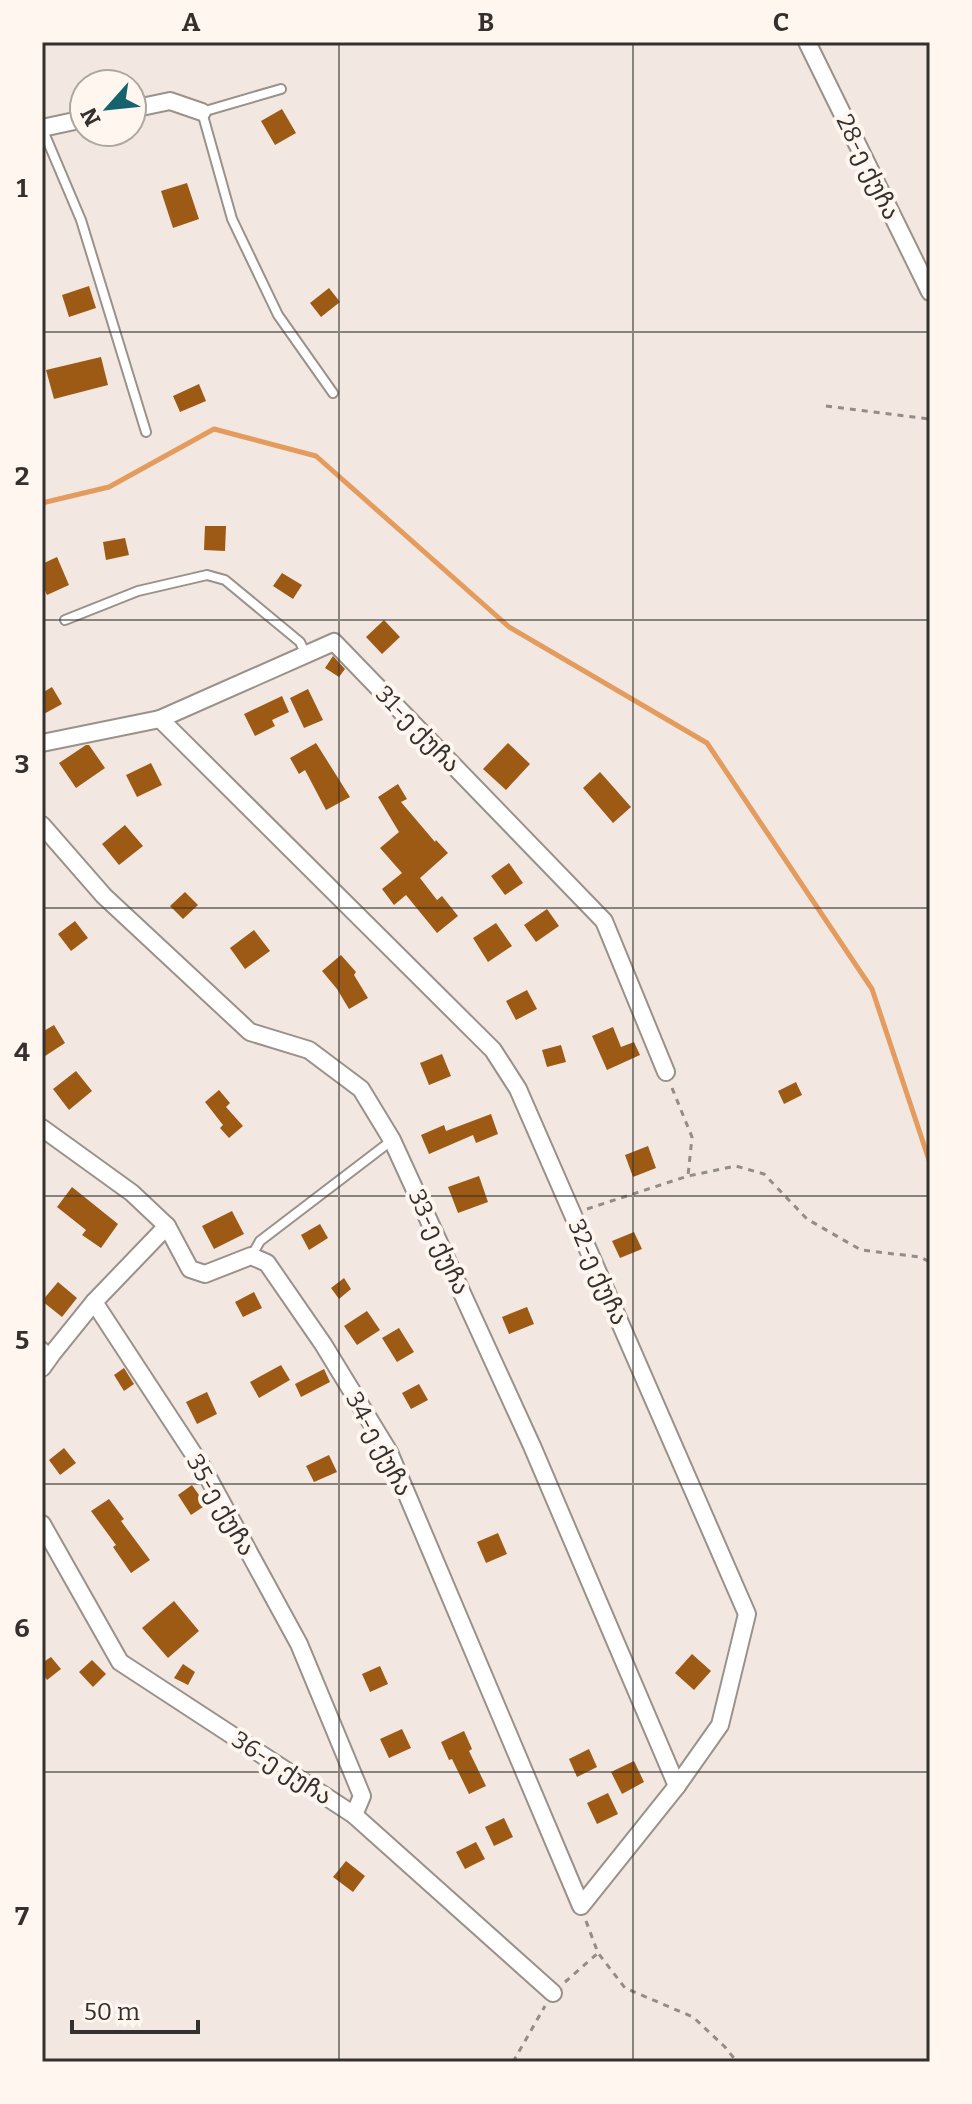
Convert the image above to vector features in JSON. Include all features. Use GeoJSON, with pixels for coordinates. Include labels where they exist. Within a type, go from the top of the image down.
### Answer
{"type":"FeatureCollection","features":[{"type":"Feature","properties":{"kind":"street","name":"28-ე ქუჩა"},"geometry":{"type":"LineString","coordinates":[[807,42],[930,292]]}},
{"type":"Feature","properties":{"kind":"street"},"geometry":{"type":"LineString","coordinates":[[148,106],[170,101],[202,112]]}},
{"type":"Feature","properties":{"kind":"street"},"geometry":{"type":"LineString","coordinates":[[42,128],[68,122]]}},
{"type":"Feature","properties":{"kind":"street","name":"31-ე ქუჩა"},"geometry":{"type":"LineString","coordinates":[[42,743],[160,719],[334,642],[604,921],[666,1072]]}},
{"type":"Feature","properties":{"kind":"street","name":"32-ე ქუჩა"},"geometry":{"type":"LineString","coordinates":[[160,719],[493,1050],[518,1089],[747,1614],[720,1725],[677,1786],[581,1906]]}},
{"type":"Feature","properties":{"kind":"street","name":"33-ე ქუჩა"},"geometry":{"type":"LineString","coordinates":[[42,825],[104,896],[250,1032],[309,1050],[361,1089],[392,1140],[532,1446],[677,1786]]}},
{"type":"Feature","properties":{"kind":"street"},"geometry":{"type":"LineString","coordinates":[[42,1128],[132,1193],[167,1226],[190,1269],[205,1274],[251,1256]]}},
{"type":"Feature","properties":{"kind":"street"},"geometry":{"type":"LineString","coordinates":[[42,1368],[47,1350],[167,1226]]}},
{"type":"Feature","properties":{"kind":"street","name":"34-ე ქუჩა"},"geometry":{"type":"LineString","coordinates":[[251,1256],[267,1263],[323,1344],[389,1452],[581,1906]]}},
{"type":"Feature","properties":{"kind":"street","name":"35-ე ქუჩა"},"geometry":{"type":"LineString","coordinates":[[94,1302],[204,1470],[299,1644],[362,1796],[354,1815]]}},
{"type":"Feature","properties":{"kind":"street","name":"36-ე ქუჩა"},"geometry":{"type":"LineString","coordinates":[[42,1524],[120,1662],[354,1815],[553,1993]]}},
{"type":"Feature","properties":{"kind":"lane"},"geometry":{"type":"LineString","coordinates":[[281,89],[202,112],[232,219],[278,315],[333,393]]}},
{"type":"Feature","properties":{"kind":"lane"},"geometry":{"type":"LineString","coordinates":[[42,128],[81,220],[146,432]]}},
{"type":"Feature","properties":{"kind":"lane"},"geometry":{"type":"LineString","coordinates":[[65,620],[138,591],[207,575],[225,580],[300,642],[306,655]]}},
{"type":"Feature","properties":{"kind":"lane"},"geometry":{"type":"LineString","coordinates":[[251,1256],[260,1241],[392,1140]]}},
{"type":"Feature","properties":{"kind":"path"},"geometry":{"type":"LineString","coordinates":[[826,406],[930,419]]}},
{"type":"Feature","properties":{"kind":"path"},"geometry":{"type":"LineString","coordinates":[[666,1072],[692,1137],[688,1176]]}},
{"type":"Feature","properties":{"kind":"path"},"geometry":{"type":"LineString","coordinates":[[572,1214],[688,1176],[736,1166],[764,1174],[807,1219],[861,1250],[920,1257],[930,1262]]}},
{"type":"Feature","properties":{"kind":"path"},"geometry":{"type":"LineString","coordinates":[[581,1906],[598,1953],[625,1988],[693,2017],[737,2062]]}},
{"type":"Feature","properties":{"kind":"building"},"geometry":{"type":"Polygon","coordinates":[[[282,109],[296,133],[275,145],[261,121],[282,109]]]}},
{"type":"Feature","properties":{"kind":"building"},"geometry":{"type":"Polygon","coordinates":[[[187,183],[199,219],[173,228],[161,191],[187,183]]]}},
{"type":"Feature","properties":{"kind":"building"},"geometry":{"type":"Polygon","coordinates":[[[89,286],[96,308],[69,317],[62,295],[89,286]]]}},
{"type":"Feature","properties":{"kind":"building"},"geometry":{"type":"Polygon","coordinates":[[[329,288],[340,302],[321,317],[310,303],[329,288]]]}},
{"type":"Feature","properties":{"kind":"building"},"geometry":{"type":"Polygon","coordinates":[[[101,357],[108,385],[54,399],[46,370],[101,357]]]}},
{"type":"Feature","properties":{"kind":"building"},"geometry":{"type":"Polygon","coordinates":[[[199,384],[206,401],[180,412],[173,396],[199,384]]]}},
{"type":"Feature","properties":{"kind":"building"},"geometry":{"type":"Polygon","coordinates":[[[205,526],[226,526],[225,551],[204,550],[205,526]]]}},
{"type":"Feature","properties":{"kind":"building"},"geometry":{"type":"Polygon","coordinates":[[[125,538],[129,555],[106,560],[103,542],[125,538]]]}},
{"type":"Feature","properties":{"kind":"building"},"geometry":{"type":"Polygon","coordinates":[[[57,557],[69,585],[47,595],[42,584],[42,564],[57,557]]]}},
{"type":"Feature","properties":{"kind":"building"},"geometry":{"type":"Polygon","coordinates":[[[282,573],[302,585],[293,599],[273,586],[282,573]]]}},
{"type":"Feature","properties":{"kind":"building"},"geometry":{"type":"Polygon","coordinates":[[[384,620],[400,637],[382,654],[366,637],[384,620]]]}},
{"type":"Feature","properties":{"kind":"building"},"geometry":{"type":"Polygon","coordinates":[[[333,656],[345,669],[339,677],[325,668],[333,656]]]}},
{"type":"Feature","properties":{"kind":"building"},"geometry":{"type":"Polygon","coordinates":[[[52,687],[62,704],[42,715],[42,693],[52,687]]]}},
{"type":"Feature","properties":{"kind":"building"},"geometry":{"type":"Polygon","coordinates":[[[308,689],[323,720],[304,728],[290,698],[308,689]]]}},
{"type":"Feature","properties":{"kind":"building"},"geometry":{"type":"Polygon","coordinates":[[[282,696],[289,712],[272,720],[275,726],[255,736],[244,714],[282,696]]]}},
{"type":"Feature","properties":{"kind":"building"},"geometry":{"type":"Polygon","coordinates":[[[316,743],[350,797],[326,810],[305,770],[299,774],[290,758],[316,743]]]}},
{"type":"Feature","properties":{"kind":"building"},"geometry":{"type":"Polygon","coordinates":[[[508,743],[530,764],[506,790],[483,769],[508,743]]]}},
{"type":"Feature","properties":{"kind":"building"},"geometry":{"type":"Polygon","coordinates":[[[86,745],[105,768],[76,788],[59,763],[86,745]]]}},
{"type":"Feature","properties":{"kind":"building"},"geometry":{"type":"Polygon","coordinates":[[[151,763],[162,785],[137,797],[126,775],[151,763]]]}},
{"type":"Feature","properties":{"kind":"building"},"geometry":{"type":"Polygon","coordinates":[[[600,772],[631,807],[613,823],[583,788],[600,772]]]}},
{"type":"Feature","properties":{"kind":"building"},"geometry":{"type":"Polygon","coordinates":[[[398,784],[407,799],[401,802],[448,853],[420,878],[437,900],[442,896],[458,916],[437,933],[406,895],[394,905],[382,889],[402,873],[380,848],[399,832],[378,797],[398,784]]]}},
{"type":"Feature","properties":{"kind":"building"},"geometry":{"type":"Polygon","coordinates":[[[125,825],[143,846],[119,865],[102,844],[125,825]]]}},
{"type":"Feature","properties":{"kind":"building"},"geometry":{"type":"Polygon","coordinates":[[[509,863],[523,883],[505,895],[491,876],[509,863]]]}},
{"type":"Feature","properties":{"kind":"building"},"geometry":{"type":"Polygon","coordinates":[[[185,892],[198,905],[183,919],[170,906],[185,892]]]}},
{"type":"Feature","properties":{"kind":"building"},"geometry":{"type":"Polygon","coordinates":[[[547,909],[559,926],[536,942],[524,925],[547,909]]]}},
{"type":"Feature","properties":{"kind":"building"},"geometry":{"type":"Polygon","coordinates":[[[75,921],[88,938],[71,951],[58,934],[75,921]]]}},
{"type":"Feature","properties":{"kind":"building"},"geometry":{"type":"Polygon","coordinates":[[[496,923],[512,946],[488,962],[473,938],[496,923]]]}},
{"type":"Feature","properties":{"kind":"building"},"geometry":{"type":"Polygon","coordinates":[[[254,930],[270,951],[245,969],[230,948],[254,930]]]}},
{"type":"Feature","properties":{"kind":"building"},"geometry":{"type":"Polygon","coordinates":[[[341,955],[356,972],[354,975],[368,998],[349,1009],[322,971],[341,955]]]}},
{"type":"Feature","properties":{"kind":"building"},"geometry":{"type":"Polygon","coordinates":[[[527,990],[537,1009],[516,1020],[506,1001],[527,990]]]}},
{"type":"Feature","properties":{"kind":"building"},"geometry":{"type":"Polygon","coordinates":[[[54,1025],[65,1043],[42,1058],[42,1032],[54,1025]]]}},
{"type":"Feature","properties":{"kind":"building"},"geometry":{"type":"Polygon","coordinates":[[[613,1027],[621,1047],[634,1042],[640,1055],[607,1070],[592,1036],[613,1027]]]}},
{"type":"Feature","properties":{"kind":"building"},"geometry":{"type":"Polygon","coordinates":[[[561,1045],[566,1062],[547,1067],[542,1050],[561,1045]]]}},
{"type":"Feature","properties":{"kind":"building"},"geometry":{"type":"Polygon","coordinates":[[[442,1054],[451,1076],[429,1085],[420,1063],[442,1054]]]}},
{"type":"Feature","properties":{"kind":"building"},"geometry":{"type":"Polygon","coordinates":[[[76,1071],[92,1091],[69,1110],[53,1089],[76,1071]]]}},
{"type":"Feature","properties":{"kind":"building"},"geometry":{"type":"Polygon","coordinates":[[[796,1082],[802,1095],[784,1104],[778,1091],[796,1082]]]}},
{"type":"Feature","properties":{"kind":"building"},"geometry":{"type":"Polygon","coordinates":[[[219,1090],[230,1103],[226,1107],[243,1126],[229,1138],[205,1102],[219,1090]]]}},
{"type":"Feature","properties":{"kind":"building"},"geometry":{"type":"Polygon","coordinates":[[[491,1114],[498,1134],[476,1143],[473,1135],[429,1154],[421,1135],[444,1125],[446,1131],[491,1114]]]}},
{"type":"Feature","properties":{"kind":"building"},"geometry":{"type":"Polygon","coordinates":[[[648,1146],[656,1168],[633,1177],[625,1155],[648,1146]]]}},
{"type":"Feature","properties":{"kind":"building"},"geometry":{"type":"Polygon","coordinates":[[[479,1176],[488,1202],[458,1213],[448,1187],[479,1176]]]}},
{"type":"Feature","properties":{"kind":"building"},"geometry":{"type":"Polygon","coordinates":[[[72,1187],[118,1224],[101,1248],[82,1235],[86,1230],[57,1207],[72,1187]]]}},
{"type":"Feature","properties":{"kind":"building"},"geometry":{"type":"Polygon","coordinates":[[[232,1211],[244,1234],[214,1249],[202,1226],[232,1211]]]}},
{"type":"Feature","properties":{"kind":"building"},"geometry":{"type":"Polygon","coordinates":[[[320,1224],[328,1238],[309,1250],[301,1235],[320,1224]]]}},
{"type":"Feature","properties":{"kind":"building"},"geometry":{"type":"Polygon","coordinates":[[[634,1232],[642,1249],[620,1258],[612,1241],[634,1232]]]}},
{"type":"Feature","properties":{"kind":"building"},"geometry":{"type":"Polygon","coordinates":[[[344,1278],[351,1289],[339,1299],[331,1288],[344,1278]]]}},
{"type":"Feature","properties":{"kind":"building"},"geometry":{"type":"Polygon","coordinates":[[[58,1282],[77,1298],[62,1317],[42,1301],[58,1282]]]}},
{"type":"Feature","properties":{"kind":"building"},"geometry":{"type":"Polygon","coordinates":[[[254,1292],[262,1308],[243,1317],[235,1302],[254,1292]]]}},
{"type":"Feature","properties":{"kind":"building"},"geometry":{"type":"Polygon","coordinates":[[[527,1307],[534,1324],[509,1334],[502,1317],[527,1307]]]}},
{"type":"Feature","properties":{"kind":"building"},"geometry":{"type":"Polygon","coordinates":[[[367,1311],[380,1330],[357,1345],[344,1326],[367,1311]]]}},
{"type":"Feature","properties":{"kind":"building"},"geometry":{"type":"Polygon","coordinates":[[[399,1328],[414,1352],[397,1362],[382,1338],[399,1328]]]}},
{"type":"Feature","properties":{"kind":"building"},"geometry":{"type":"Polygon","coordinates":[[[281,1365],[290,1380],[259,1398],[250,1382],[281,1365]]]}},
{"type":"Feature","properties":{"kind":"building"},"geometry":{"type":"Polygon","coordinates":[[[124,1368],[134,1384],[124,1391],[114,1375],[124,1368]]]}},
{"type":"Feature","properties":{"kind":"building"},"geometry":{"type":"Polygon","coordinates":[[[324,1369],[330,1382],[301,1397],[295,1384],[324,1369]]]}},
{"type":"Feature","properties":{"kind":"building"},"geometry":{"type":"Polygon","coordinates":[[[419,1384],[428,1400],[411,1409],[402,1393],[419,1384]]]}},
{"type":"Feature","properties":{"kind":"building"},"geometry":{"type":"Polygon","coordinates":[[[207,1392],[217,1414],[197,1424],[186,1402],[207,1392]]]}},
{"type":"Feature","properties":{"kind":"building"},"geometry":{"type":"Polygon","coordinates":[[[64,1448],[76,1463],[60,1475],[49,1460],[64,1448]]]}},
{"type":"Feature","properties":{"kind":"building"},"geometry":{"type":"Polygon","coordinates":[[[329,1455],[337,1472],[314,1482],[306,1466],[329,1455]]]}},
{"type":"Feature","properties":{"kind":"building"},"geometry":{"type":"Polygon","coordinates":[[[192,1485],[206,1505],[191,1515],[178,1495],[192,1485]]]}},
{"type":"Feature","properties":{"kind":"building"},"geometry":{"type":"Polygon","coordinates":[[[109,1499],[150,1560],[131,1573],[113,1547],[116,1545],[91,1511],[109,1499]]]}},
{"type":"Feature","properties":{"kind":"building"},"geometry":{"type":"Polygon","coordinates":[[[498,1533],[507,1554],[486,1563],[477,1542],[498,1533]]]}},
{"type":"Feature","properties":{"kind":"building"},"geometry":{"type":"Polygon","coordinates":[[[174,1601],[199,1631],[168,1658],[142,1628],[174,1601]]]}},
{"type":"Feature","properties":{"kind":"building"},"geometry":{"type":"Polygon","coordinates":[[[692,1654],[711,1671],[694,1690],[675,1673],[692,1654]]]}},
{"type":"Feature","properties":{"kind":"building"},"geometry":{"type":"Polygon","coordinates":[[[51,1657],[61,1669],[47,1680],[42,1673],[42,1663],[51,1657]]]}},
{"type":"Feature","properties":{"kind":"building"},"geometry":{"type":"Polygon","coordinates":[[[92,1660],[106,1674],[93,1687],[79,1672],[92,1660]]]}},
{"type":"Feature","properties":{"kind":"building"},"geometry":{"type":"Polygon","coordinates":[[[183,1664],[195,1672],[188,1685],[174,1678],[183,1664]]]}},
{"type":"Feature","properties":{"kind":"building"},"geometry":{"type":"Polygon","coordinates":[[[380,1666],[388,1684],[370,1692],[362,1674],[380,1666]]]}},
{"type":"Feature","properties":{"kind":"building"},"geometry":{"type":"Polygon","coordinates":[[[402,1729],[411,1748],[389,1758],[380,1739],[402,1729]]]}},
{"type":"Feature","properties":{"kind":"building"},"geometry":{"type":"Polygon","coordinates":[[[464,1731],[472,1749],[469,1751],[486,1786],[469,1794],[441,1742],[464,1731]]]}},
{"type":"Feature","properties":{"kind":"building"},"geometry":{"type":"Polygon","coordinates":[[[589,1749],[597,1767],[577,1777],[569,1759],[589,1749]]]}},
{"type":"Feature","properties":{"kind":"building"},"geometry":{"type":"Polygon","coordinates":[[[634,1761],[644,1782],[622,1794],[611,1772],[634,1761]]]}},
{"type":"Feature","properties":{"kind":"building"},"geometry":{"type":"Polygon","coordinates":[[[608,1793],[618,1814],[597,1824],[587,1803],[608,1793]]]}},
{"type":"Feature","properties":{"kind":"building"},"geometry":{"type":"Polygon","coordinates":[[[504,1818],[513,1837],[494,1846],[485,1827],[504,1818]]]}},
{"type":"Feature","properties":{"kind":"building"},"geometry":{"type":"Polygon","coordinates":[[[476,1842],[485,1859],[465,1869],[456,1852],[476,1842]]]}},
{"type":"Feature","properties":{"kind":"building"},"geometry":{"type":"Polygon","coordinates":[[[346,1861],[365,1876],[353,1892],[333,1877],[346,1861]]]}},
{"type":"Feature","properties":{"kind":"waterway"},"geometry":{"type":"LineString","coordinates":[[42,503],[109,487],[214,429],[316,456],[509,627],[707,743],[872,989],[930,1163]]}}]}
